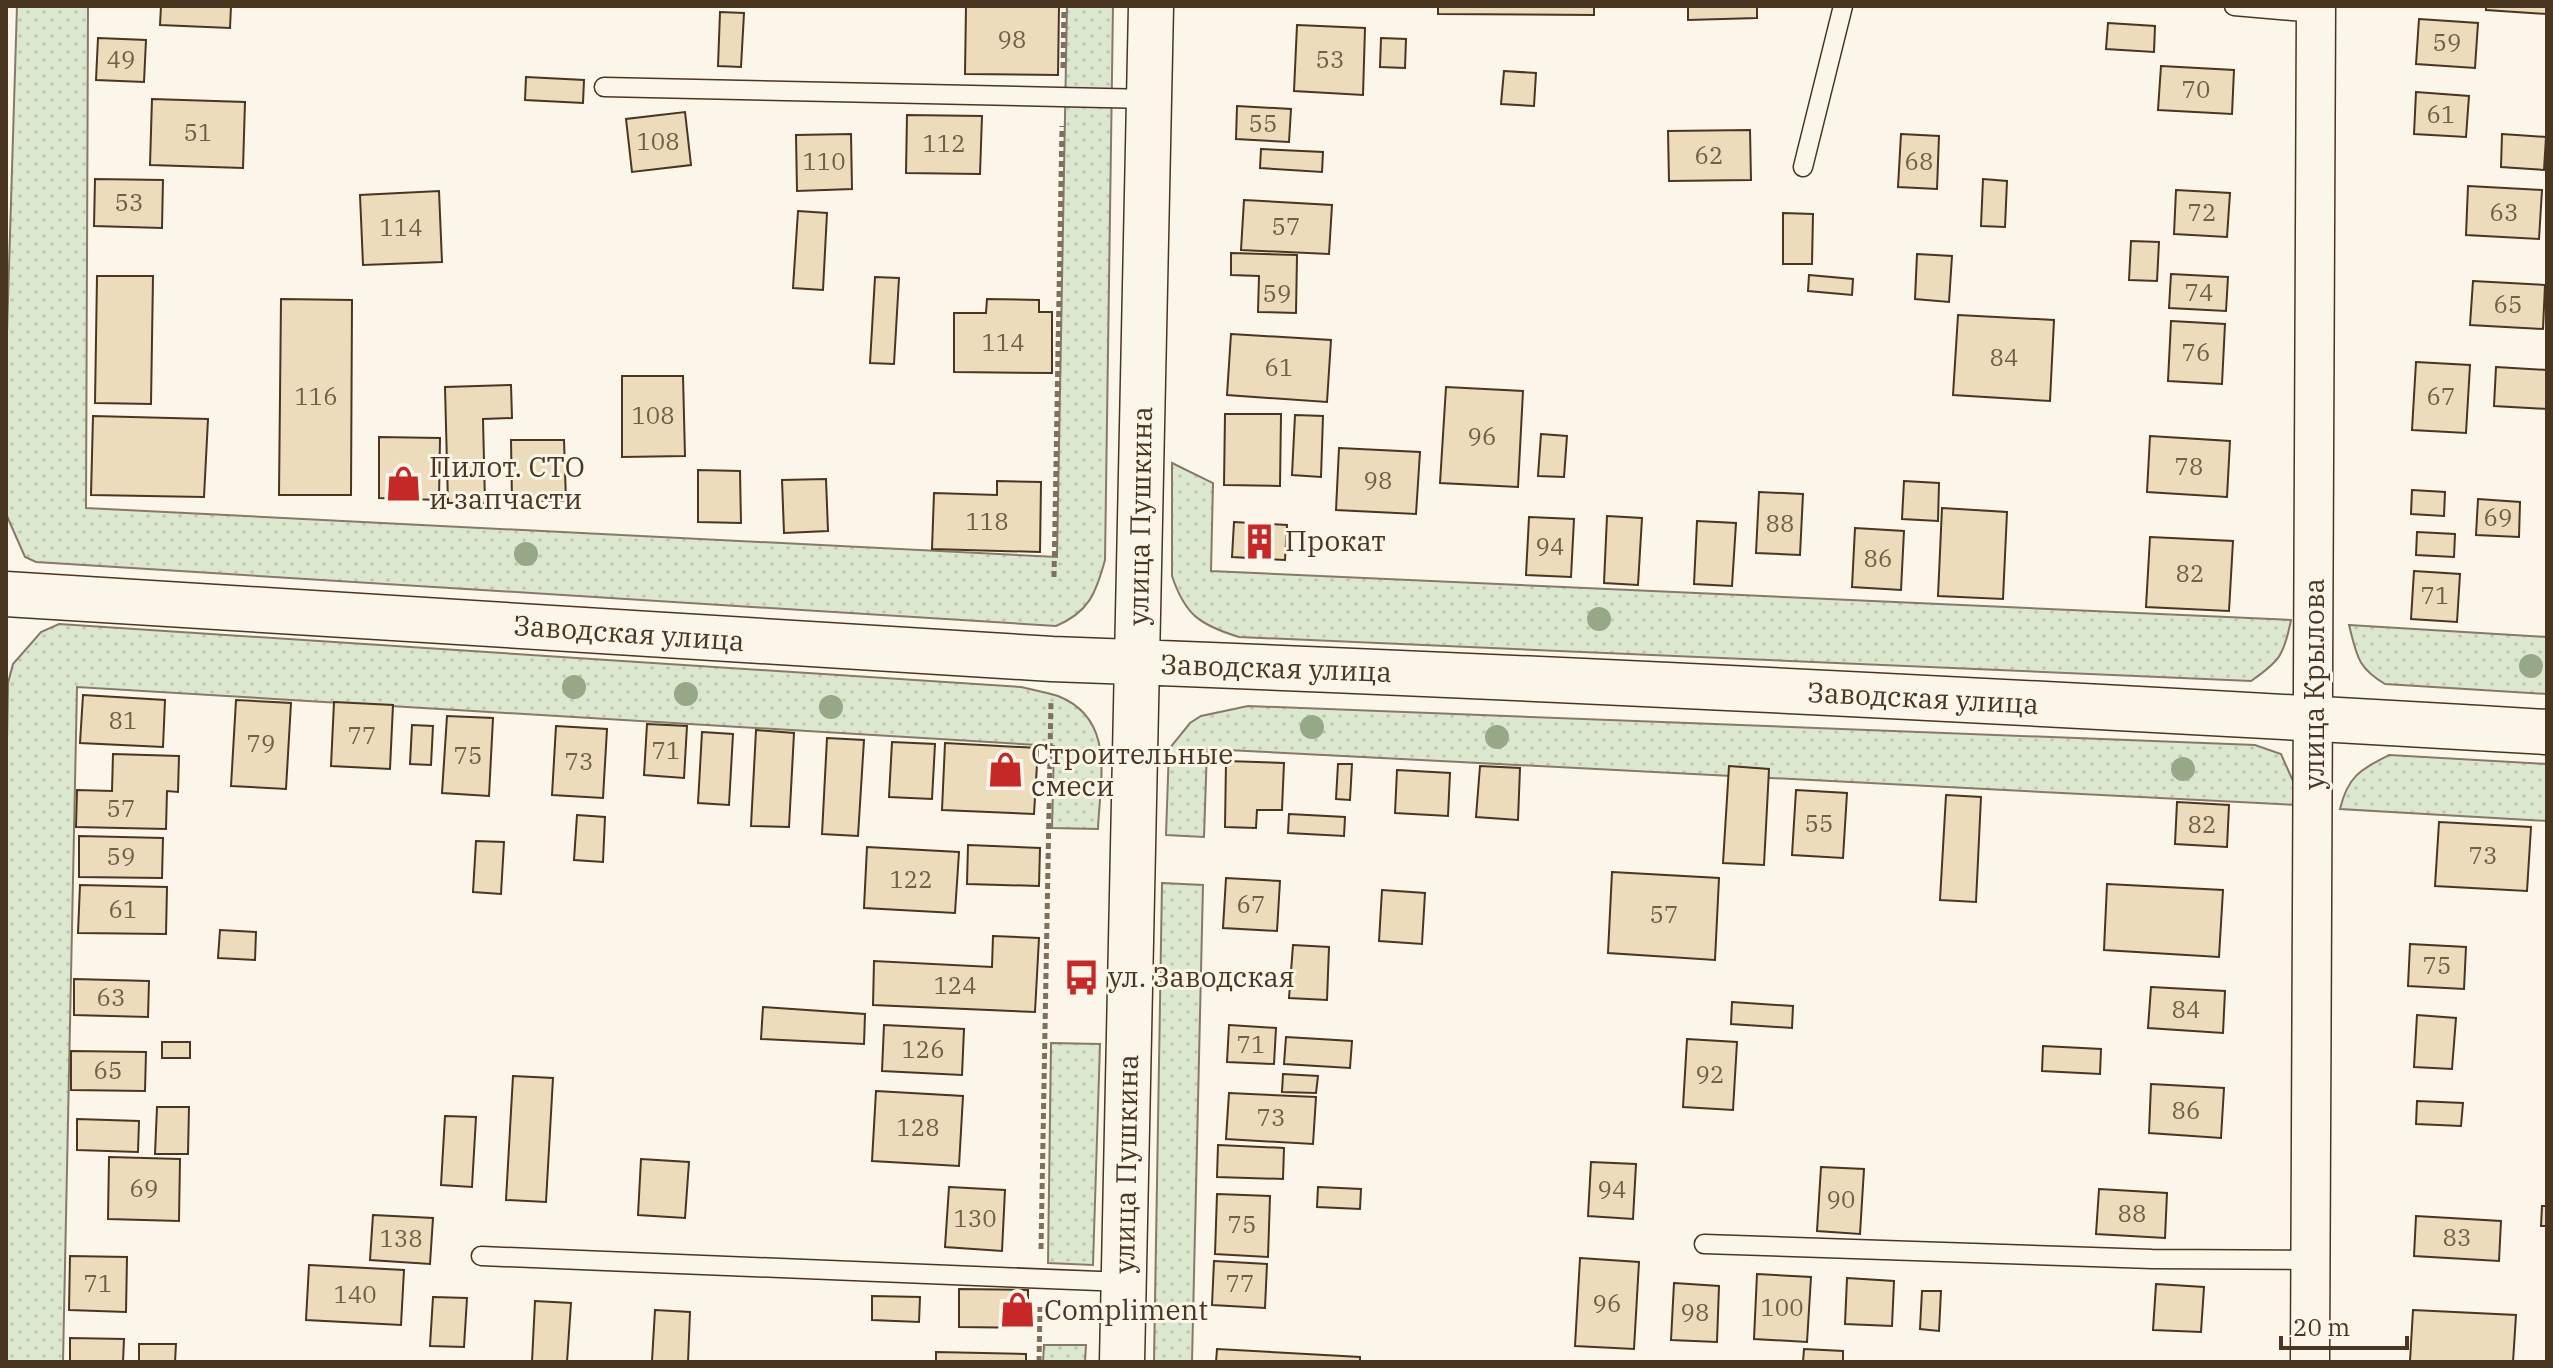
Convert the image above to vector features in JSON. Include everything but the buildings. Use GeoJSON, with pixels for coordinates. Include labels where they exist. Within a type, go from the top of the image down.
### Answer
{"type":"FeatureCollection","features":[{"type":"Feature","properties":{"kind":"main road","name":"улица Пушкина"},"geometry":{"type":"LineString","coordinates":[[1122,1362],[1151,6]]}},
{"type":"Feature","properties":{"kind":"main road","name":"Заводская улица"},"geometry":{"type":"LineString","coordinates":[[6,594],[1052,659],[2314,718],[2547,732]]}},
{"type":"Feature","properties":{"kind":"street","name":"улица Крылова"},"geometry":{"type":"LineString","coordinates":[[2310,1362],[2316,9]]}},
{"type":"Feature","properties":{"kind":"lane"},"geometry":{"type":"LineString","coordinates":[[1803,167],[1843,6]]}},
{"type":"Feature","properties":{"kind":"lane"},"geometry":{"type":"LineString","coordinates":[[2234,6],[2316,9]]}},
{"type":"Feature","properties":{"kind":"lane"},"geometry":{"type":"LineString","coordinates":[[604,87],[1149,99]]}},
{"type":"Feature","properties":{"kind":"lane"},"geometry":{"type":"LineString","coordinates":[[1704,1244],[2074,1257],[2310,1260]]}},
{"type":"Feature","properties":{"kind":"lane"},"geometry":{"type":"LineString","coordinates":[[481,1256],[1124,1282]]}},
{"type":"Feature","properties":{"kind":"path"},"geometry":{"type":"LineString","coordinates":[[1054,577],[1064,6]]}},
{"type":"Feature","properties":{"kind":"path"},"geometry":{"type":"LineString","coordinates":[[1039,1362],[1051,700]]}},
{"type":"Feature","properties":{"kind":"green space"},"geometry":{"type":"Polygon","coordinates":[[[17,6],[88,6],[86,508],[1057,557],[1067,6],[1113,6],[1105,560],[1090,600],[1084,608],[1056,626],[36,562],[25,557],[6,514],[6,365],[17,6]]]}},
{"type":"Feature","properties":{"kind":"green space"},"geometry":{"type":"Polygon","coordinates":[[[1172,463],[1213,483],[1211,571],[2291,620],[2279,656],[2251,681],[1239,637],[1196,617],[1177,589],[1172,576],[1172,463]]]}},
{"type":"Feature","properties":{"kind":"green space"},"geometry":{"type":"Polygon","coordinates":[[[59,624],[1021,687],[1058,696],[1076,706],[1089,719],[1097,735],[1102,771],[1098,829],[1052,828],[1054,746],[77,687],[63,1362],[6,1362],[8,683],[13,664],[41,632],[59,624]]]}},
{"type":"Feature","properties":{"kind":"green space"},"geometry":{"type":"Polygon","coordinates":[[[2349,625],[2547,637],[2547,694],[2385,684],[2363,666],[2349,625]]]}},
{"type":"Feature","properties":{"kind":"green space"},"geometry":{"type":"Polygon","coordinates":[[[1248,706],[2255,745],[2281,754],[2296,788],[2296,805],[1207,749],[1204,837],[1166,835],[1169,749],[1190,723],[1201,716],[1248,706]]]}},
{"type":"Feature","properties":{"kind":"green space"},"geometry":{"type":"Polygon","coordinates":[[[2389,755],[2547,764],[2547,821],[2340,809],[2351,781],[2370,765],[2389,755]]]}},
{"type":"Feature","properties":{"kind":"green space"},"geometry":{"type":"Polygon","coordinates":[[[1162,883],[1203,885],[1192,1362],[1154,1362],[1162,883]]]}},
{"type":"Feature","properties":{"kind":"green space"},"geometry":{"type":"Polygon","coordinates":[[[1051,1043],[1100,1044],[1093,1265],[1048,1263],[1051,1043]]]}},
{"type":"Feature","properties":{"kind":"green space"},"geometry":{"type":"Polygon","coordinates":[[[1044,1345],[1086,1345],[1085,1362],[1043,1362],[1044,1345]]]}},
{"type":"Feature","properties":{"kind":"place","name":"Пилот. СТО и запчасти"},"geometry":{"type":"Point","coordinates":[403,483]}},
{"type":"Feature","properties":{"kind":"place","name":"Прокат"},"geometry":{"type":"Point","coordinates":[1259,541]}},
{"type":"Feature","properties":{"kind":"place","name":"Строительные смеси"},"geometry":{"type":"Point","coordinates":[1005,770]}},
{"type":"Feature","properties":{"kind":"place","name":"ул. Заводская"},"geometry":{"type":"Point","coordinates":[1082,977]}},
{"type":"Feature","properties":{"kind":"place","name":"Compliment"},"geometry":{"type":"Point","coordinates":[1018,1310]}}]}
